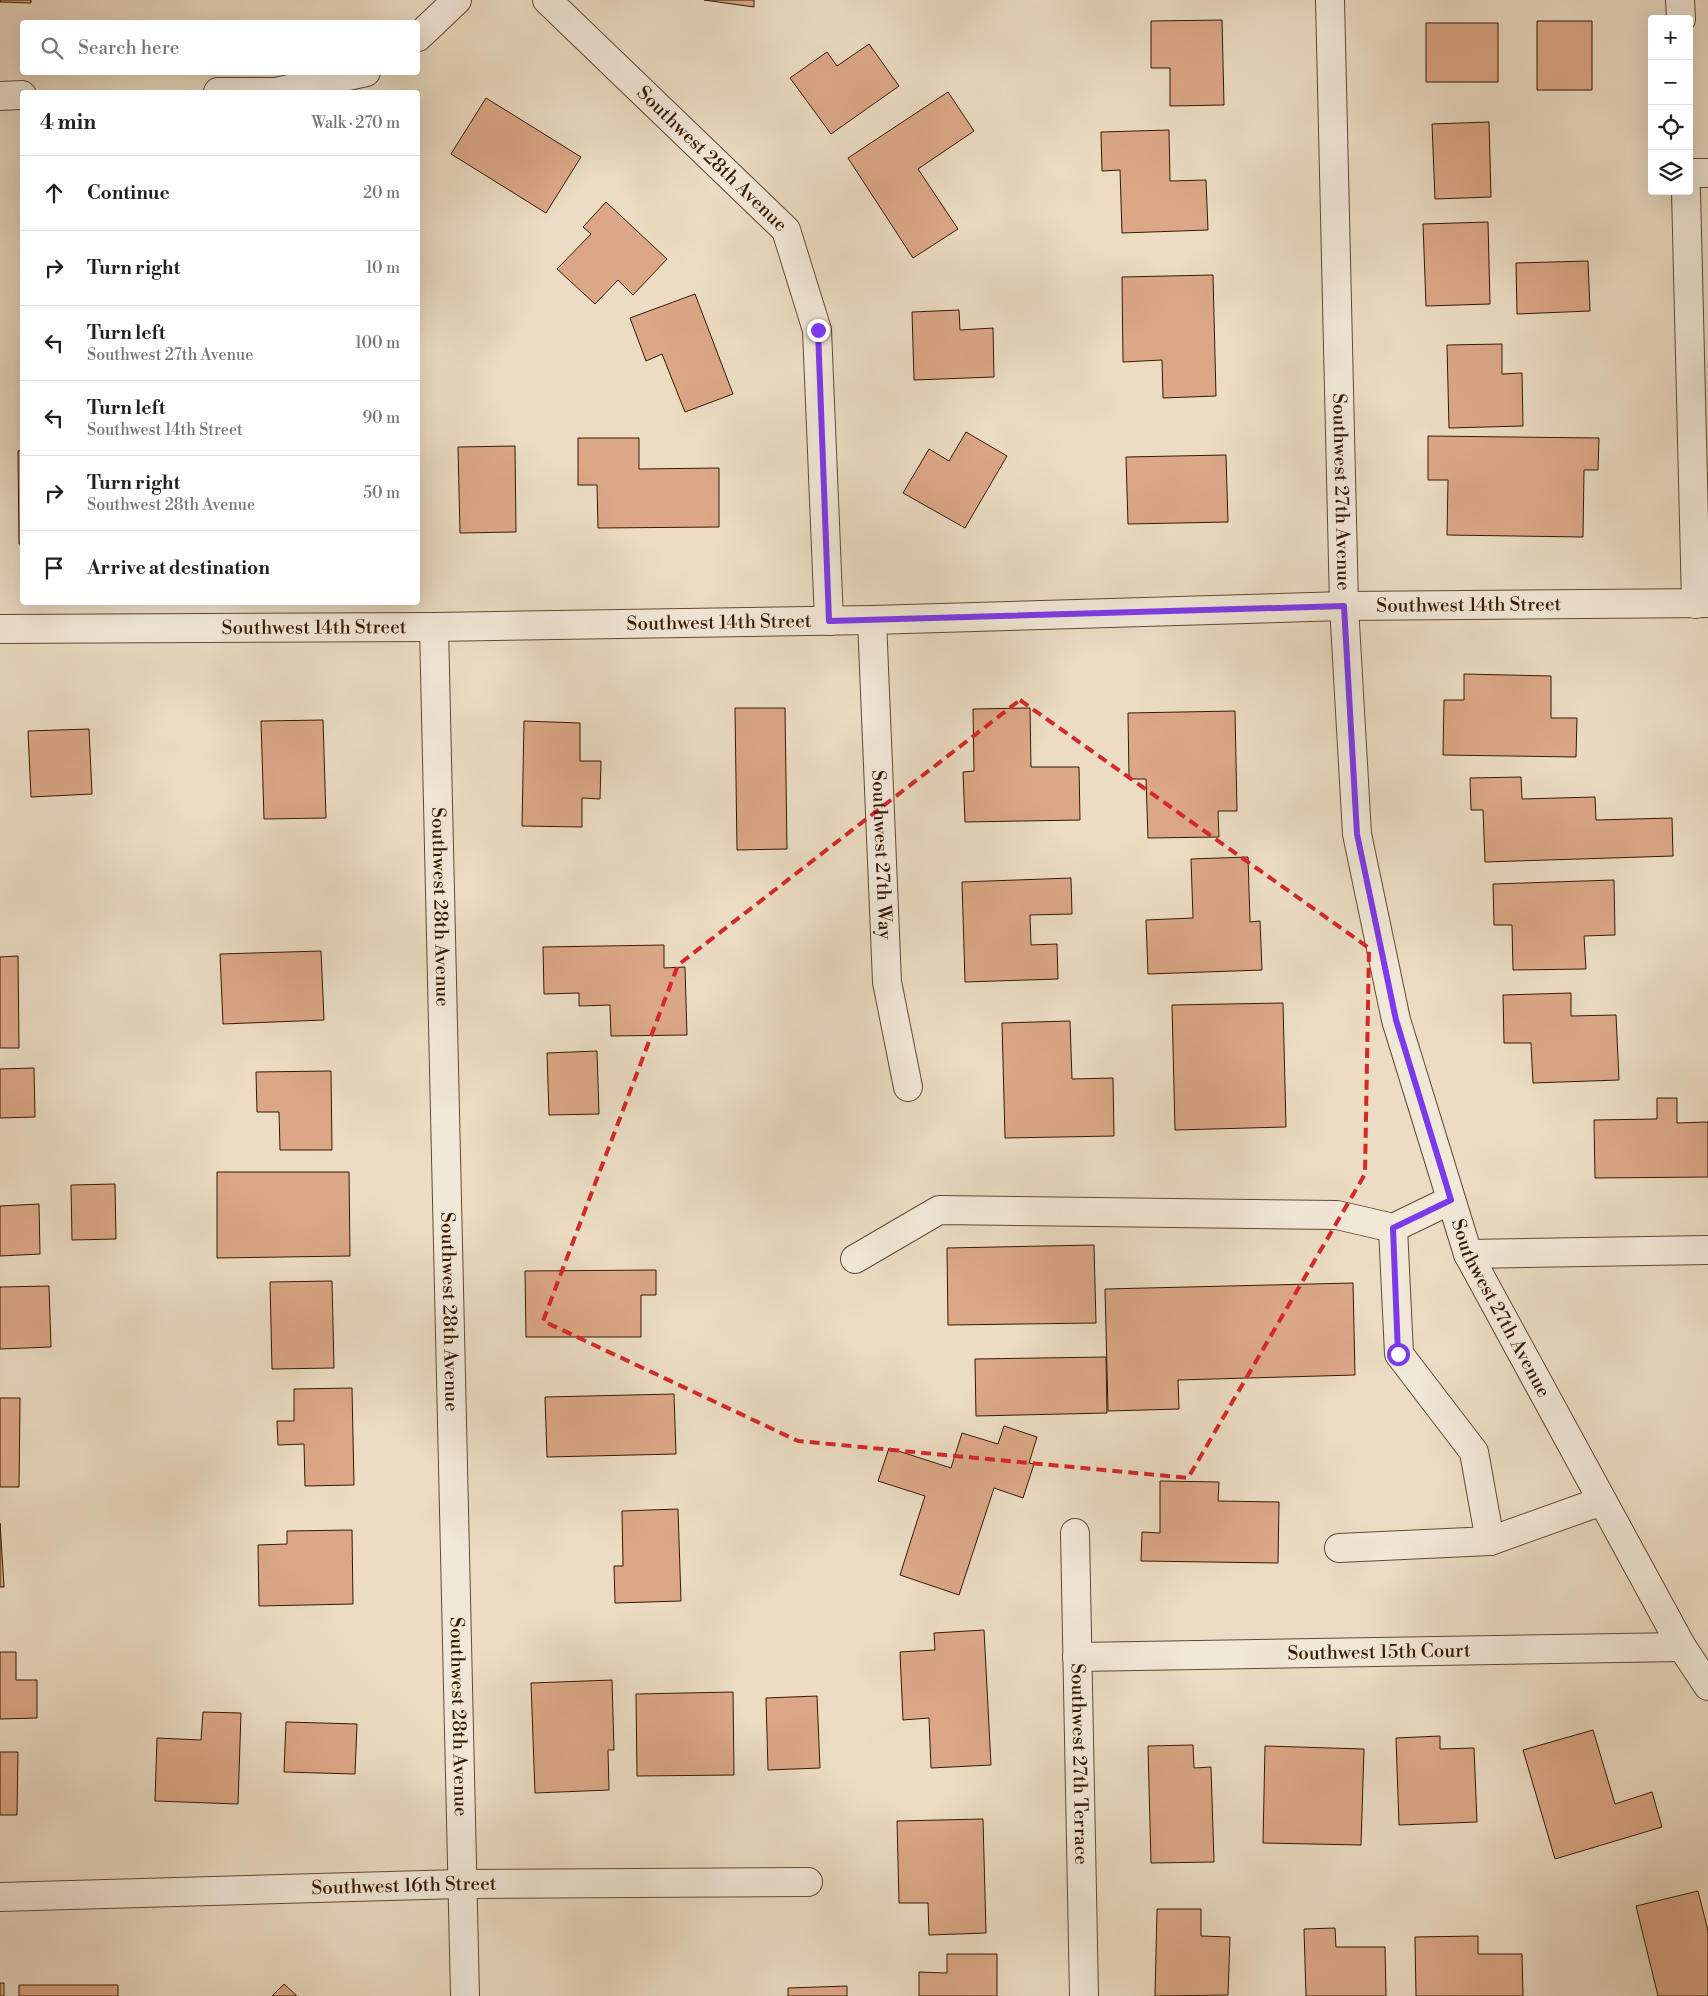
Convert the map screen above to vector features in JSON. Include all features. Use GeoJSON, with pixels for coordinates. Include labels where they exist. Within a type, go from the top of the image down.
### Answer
{"type":"FeatureCollection","features":[{"type":"Feature","properties":{"kind":"street"},"geometry":{"type":"LineString","coordinates":[[420,35],[457,0]]}},
{"type":"Feature","properties":{"kind":"street","name":"Southwest 28th Avenue"},"geometry":{"type":"LineString","coordinates":[[547,0],[786,230],[818,330],[829,621]]}},
{"type":"Feature","properties":{"kind":"street","name":"Southwest 27th Avenue"},"geometry":{"type":"LineString","coordinates":[[1330,0],[1344,606],[1357,834],[1396,1020],[1468,1254],[1682,1647],[1708,1686]]}},
{"type":"Feature","properties":{"kind":"street"},"geometry":{"type":"LineString","coordinates":[[1680,0],[1681,15]]}},
{"type":"Feature","properties":{"kind":"street"},"geometry":{"type":"LineString","coordinates":[[285,90],[352,75]]}},
{"type":"Feature","properties":{"kind":"street"},"geometry":{"type":"LineString","coordinates":[[0,96],[20,95]]}},
{"type":"Feature","properties":{"kind":"street"},"geometry":{"type":"LineString","coordinates":[[1693,173],[1708,172]]}},
{"type":"Feature","properties":{"kind":"street"},"geometry":{"type":"LineString","coordinates":[[1686,195],[1702,603]]}},
{"type":"Feature","properties":{"kind":"street","name":"Southwest 14th Street"},"geometry":{"type":"LineString","coordinates":[[0,629],[434,627],[829,621],[1344,606],[1702,603]]}},
{"type":"Feature","properties":{"kind":"street","name":"Southwest 27th Way"},"geometry":{"type":"LineString","coordinates":[[872,620],[888,982],[908,1087]]}},
{"type":"Feature","properties":{"kind":"street","name":"Southwest 28th Avenue"},"geometry":{"type":"LineString","coordinates":[[434,627],[464,1996]]}},
{"type":"Feature","properties":{"kind":"street"},"geometry":{"type":"LineString","coordinates":[[856,1259],[939,1210],[1337,1215],[1393,1228],[1451,1200]]}},
{"type":"Feature","properties":{"kind":"street"},"geometry":{"type":"LineString","coordinates":[[1393,1228],[1398,1354],[1474,1452],[1490,1540]]}},
{"type":"Feature","properties":{"kind":"street"},"geometry":{"type":"LineString","coordinates":[[1468,1254],[1708,1250]]}},
{"type":"Feature","properties":{"kind":"street"},"geometry":{"type":"LineString","coordinates":[[1339,1548],[1490,1540],[1602,1501]]}},
{"type":"Feature","properties":{"kind":"street","name":"Southwest 27th Terrace"},"geometry":{"type":"LineString","coordinates":[[1074,1533],[1084,1996]]}},
{"type":"Feature","properties":{"kind":"street","name":"Southwest 15th Court"},"geometry":{"type":"LineString","coordinates":[[1077,1658],[1682,1647]]}},
{"type":"Feature","properties":{"kind":"street","name":"Southwest 16th Street"},"geometry":{"type":"LineString","coordinates":[[0,1897],[461,1884],[808,1882]]}},
{"type":"Feature","properties":{"kind":"highlighted area"},"geometry":{"type":"Polygon","coordinates":[[[1020,700],[1369,948],[1365,1174],[1188,1478],[798,1441],[543,1321],[678,965],[1020,700]]]}},
{"type":"Feature","properties":{"kind":"building"},"geometry":{"type":"Polygon","coordinates":[[[0,0],[31,0],[31,3],[0,2],[0,0]]]}},
{"type":"Feature","properties":{"kind":"building"},"geometry":{"type":"Polygon","coordinates":[[[704,0],[754,0],[754,7],[704,0]]]}},
{"type":"Feature","properties":{"kind":"building"},"geometry":{"type":"Polygon","coordinates":[[[1222,20],[1224,105],[1170,106],[1170,68],[1151,68],[1151,21],[1222,20]]]}},
{"type":"Feature","properties":{"kind":"building"},"geometry":{"type":"Polygon","coordinates":[[[1537,21],[1592,21],[1592,90],[1537,90],[1537,21]]]}},
{"type":"Feature","properties":{"kind":"building"},"geometry":{"type":"Polygon","coordinates":[[[1426,23],[1498,23],[1498,82],[1426,82],[1426,23]]]}},
{"type":"Feature","properties":{"kind":"building"},"geometry":{"type":"Polygon","coordinates":[[[869,44],[899,86],[831,134],[790,78],[827,52],[837,66],[869,44]]]}},
{"type":"Feature","properties":{"kind":"building"},"geometry":{"type":"Polygon","coordinates":[[[948,92],[974,131],[918,169],[958,229],[913,258],[848,158],[948,92]]]}},
{"type":"Feature","properties":{"kind":"building"},"geometry":{"type":"Polygon","coordinates":[[[486,98],[581,157],[546,213],[451,154],[486,98]]]}},
{"type":"Feature","properties":{"kind":"building"},"geometry":{"type":"Polygon","coordinates":[[[1489,122],[1491,197],[1435,199],[1432,124],[1489,122]]]}},
{"type":"Feature","properties":{"kind":"building"},"geometry":{"type":"Polygon","coordinates":[[[1169,130],[1170,181],[1206,180],[1208,230],[1122,233],[1120,170],[1102,171],[1101,132],[1169,130]]]}},
{"type":"Feature","properties":{"kind":"building"},"geometry":{"type":"Polygon","coordinates":[[[606,202],[667,259],[633,295],[618,280],[595,304],[557,269],[591,234],[583,227],[606,202]]]}},
{"type":"Feature","properties":{"kind":"building"},"geometry":{"type":"Polygon","coordinates":[[[1488,222],[1490,304],[1426,306],[1423,224],[1488,222]]]}},
{"type":"Feature","properties":{"kind":"building"},"geometry":{"type":"Polygon","coordinates":[[[1588,261],[1590,311],[1517,314],[1516,263],[1588,261]]]}},
{"type":"Feature","properties":{"kind":"building"},"geometry":{"type":"Polygon","coordinates":[[[1213,275],[1216,396],[1163,398],[1162,360],[1123,362],[1122,277],[1213,275]]]}},
{"type":"Feature","properties":{"kind":"building"},"geometry":{"type":"Polygon","coordinates":[[[695,294],[733,394],[685,412],[662,354],[646,361],[630,318],[695,294]]]}},
{"type":"Feature","properties":{"kind":"building"},"geometry":{"type":"Polygon","coordinates":[[[959,310],[960,330],[993,328],[994,377],[914,380],[912,312],[959,310]]]}},
{"type":"Feature","properties":{"kind":"building"},"geometry":{"type":"Polygon","coordinates":[[[1502,344],[1502,374],[1522,373],[1523,426],[1449,428],[1447,345],[1502,344]]]}},
{"type":"Feature","properties":{"kind":"building"},"geometry":{"type":"Polygon","coordinates":[[[966,432],[1007,456],[965,528],[903,493],[929,449],[949,461],[966,432]]]}},
{"type":"Feature","properties":{"kind":"building"},"geometry":{"type":"Polygon","coordinates":[[[1428,436],[1599,438],[1598,470],[1584,470],[1583,537],[1447,535],[1448,480],[1428,480],[1428,436]]]}},
{"type":"Feature","properties":{"kind":"building"},"geometry":{"type":"Polygon","coordinates":[[[578,438],[639,438],[639,469],[719,468],[719,527],[598,528],[597,485],[578,485],[578,438]]]}},
{"type":"Feature","properties":{"kind":"building"},"geometry":{"type":"Polygon","coordinates":[[[515,446],[516,532],[460,533],[458,447],[515,446]]]}},
{"type":"Feature","properties":{"kind":"building"},"geometry":{"type":"Polygon","coordinates":[[[20,450],[20,544],[19,544],[18,451],[20,450]]]}},
{"type":"Feature","properties":{"kind":"building"},"geometry":{"type":"Polygon","coordinates":[[[1226,455],[1228,522],[1128,524],[1126,457],[1226,455]]]}},
{"type":"Feature","properties":{"kind":"building"},"geometry":{"type":"Polygon","coordinates":[[[1464,674],[1551,676],[1551,718],[1577,718],[1576,757],[1443,755],[1444,700],[1464,700],[1464,674]]]}},
{"type":"Feature","properties":{"kind":"building"},"geometry":{"type":"Polygon","coordinates":[[[735,708],[785,708],[787,849],[737,850],[735,708]]]}},
{"type":"Feature","properties":{"kind":"building"},"geometry":{"type":"Polygon","coordinates":[[[1030,708],[1031,767],[1079,767],[1080,820],[965,822],[963,772],[974,771],[973,709],[1030,708]]]}},
{"type":"Feature","properties":{"kind":"building"},"geometry":{"type":"Polygon","coordinates":[[[1235,711],[1237,811],[1218,811],[1219,837],[1148,838],[1146,779],[1129,779],[1128,713],[1235,711]]]}},
{"type":"Feature","properties":{"kind":"building"},"geometry":{"type":"Polygon","coordinates":[[[323,720],[326,818],[264,819],[261,721],[323,720]]]}},
{"type":"Feature","properties":{"kind":"building"},"geometry":{"type":"Polygon","coordinates":[[[524,721],[580,723],[580,761],[601,761],[600,799],[582,798],[582,827],[522,826],[524,721]]]}},
{"type":"Feature","properties":{"kind":"building"},"geometry":{"type":"Polygon","coordinates":[[[89,729],[92,794],[31,797],[28,731],[89,729]]]}},
{"type":"Feature","properties":{"kind":"building"},"geometry":{"type":"Polygon","coordinates":[[[1521,777],[1522,799],[1595,797],[1596,820],[1672,818],[1673,856],[1485,862],[1483,810],[1471,810],[1470,778],[1521,777]]]}},
{"type":"Feature","properties":{"kind":"building"},"geometry":{"type":"Polygon","coordinates":[[[1248,857],[1250,922],[1260,921],[1262,970],[1148,974],[1146,920],[1193,918],[1191,859],[1248,857]]]}},
{"type":"Feature","properties":{"kind":"building"},"geometry":{"type":"Polygon","coordinates":[[[1071,878],[1072,914],[1030,915],[1031,945],[1057,944],[1058,979],[965,982],[962,882],[1071,878]]]}},
{"type":"Feature","properties":{"kind":"building"},"geometry":{"type":"Polygon","coordinates":[[[1614,880],[1615,935],[1584,936],[1586,969],[1513,970],[1512,925],[1494,925],[1493,884],[1614,880]]]}},
{"type":"Feature","properties":{"kind":"building"},"geometry":{"type":"Polygon","coordinates":[[[664,945],[664,968],[685,967],[687,1035],[611,1036],[610,1005],[579,1006],[579,993],[544,994],[543,947],[664,945]]]}},
{"type":"Feature","properties":{"kind":"building"},"geometry":{"type":"Polygon","coordinates":[[[321,951],[324,1020],[223,1024],[220,954],[321,951]]]}},
{"type":"Feature","properties":{"kind":"building"},"geometry":{"type":"Polygon","coordinates":[[[18,956],[19,1048],[0,1048],[0,957],[18,956]]]}},
{"type":"Feature","properties":{"kind":"building"},"geometry":{"type":"Polygon","coordinates":[[[1571,993],[1571,1016],[1616,1015],[1619,1080],[1533,1083],[1531,1043],[1504,1043],[1503,995],[1571,993]]]}},
{"type":"Feature","properties":{"kind":"building"},"geometry":{"type":"Polygon","coordinates":[[[1283,1003],[1286,1127],[1175,1130],[1172,1005],[1283,1003]]]}},
{"type":"Feature","properties":{"kind":"building"},"geometry":{"type":"Polygon","coordinates":[[[1070,1021],[1072,1079],[1113,1078],[1114,1136],[1005,1138],[1002,1023],[1070,1021]]]}},
{"type":"Feature","properties":{"kind":"building"},"geometry":{"type":"Polygon","coordinates":[[[597,1051],[599,1114],[549,1115],[547,1053],[597,1051]]]}},
{"type":"Feature","properties":{"kind":"building"},"geometry":{"type":"Polygon","coordinates":[[[34,1068],[35,1117],[0,1118],[0,1069],[34,1068]]]}},
{"type":"Feature","properties":{"kind":"building"},"geometry":{"type":"Polygon","coordinates":[[[331,1071],[332,1150],[280,1150],[279,1112],[257,1112],[256,1072],[331,1071]]]}},
{"type":"Feature","properties":{"kind":"building"},"geometry":{"type":"Polygon","coordinates":[[[1657,1098],[1677,1098],[1677,1123],[1708,1122],[1708,1177],[1595,1178],[1594,1120],[1657,1119],[1657,1098]]]}},
{"type":"Feature","properties":{"kind":"building"},"geometry":{"type":"Polygon","coordinates":[[[217,1172],[349,1172],[350,1256],[217,1258],[217,1172]]]}},
{"type":"Feature","properties":{"kind":"building"},"geometry":{"type":"Polygon","coordinates":[[[115,1184],[116,1239],[72,1240],[71,1185],[115,1184]]]}},
{"type":"Feature","properties":{"kind":"building"},"geometry":{"type":"Polygon","coordinates":[[[39,1204],[40,1254],[0,1256],[0,1206],[39,1204]]]}},
{"type":"Feature","properties":{"kind":"building"},"geometry":{"type":"Polygon","coordinates":[[[1094,1245],[1096,1323],[948,1325],[947,1248],[1094,1245]]]}},
{"type":"Feature","properties":{"kind":"building"},"geometry":{"type":"Polygon","coordinates":[[[656,1270],[656,1295],[641,1295],[641,1337],[526,1337],[525,1271],[656,1270]]]}},
{"type":"Feature","properties":{"kind":"building"},"geometry":{"type":"Polygon","coordinates":[[[332,1281],[334,1368],[272,1369],[270,1282],[332,1281]]]}},
{"type":"Feature","properties":{"kind":"building"},"geometry":{"type":"Polygon","coordinates":[[[1353,1283],[1355,1375],[1178,1380],[1179,1409],[1108,1411],[1105,1289],[1353,1283]]]}},
{"type":"Feature","properties":{"kind":"building"},"geometry":{"type":"Polygon","coordinates":[[[49,1286],[51,1347],[0,1349],[0,1287],[49,1286]]]}},
{"type":"Feature","properties":{"kind":"building"},"geometry":{"type":"Polygon","coordinates":[[[1106,1357],[1107,1413],[976,1416],[975,1359],[1106,1357]]]}},
{"type":"Feature","properties":{"kind":"building"},"geometry":{"type":"Polygon","coordinates":[[[352,1388],[354,1485],[305,1486],[304,1444],[278,1445],[277,1421],[294,1421],[294,1389],[352,1388]]]}},
{"type":"Feature","properties":{"kind":"building"},"geometry":{"type":"Polygon","coordinates":[[[674,1394],[676,1454],[547,1457],[545,1397],[674,1394]]]}},
{"type":"Feature","properties":{"kind":"building"},"geometry":{"type":"Polygon","coordinates":[[[0,1398],[20,1398],[19,1487],[0,1487],[0,1398]]]}},
{"type":"Feature","properties":{"kind":"building"},"geometry":{"type":"Polygon","coordinates":[[[1004,1426],[1037,1437],[1029,1463],[1034,1464],[1023,1498],[994,1488],[959,1595],[900,1575],[925,1496],[878,1481],[889,1448],[951,1468],[962,1433],[998,1444],[1004,1426]]]}},
{"type":"Feature","properties":{"kind":"building"},"geometry":{"type":"Polygon","coordinates":[[[1160,1481],[1219,1482],[1218,1501],[1279,1502],[1278,1563],[1141,1561],[1142,1532],[1160,1533],[1160,1481]]]}},
{"type":"Feature","properties":{"kind":"building"},"geometry":{"type":"Polygon","coordinates":[[[678,1509],[681,1601],[615,1603],[614,1566],[623,1566],[622,1511],[678,1509]]]}},
{"type":"Feature","properties":{"kind":"building"},"geometry":{"type":"Polygon","coordinates":[[[0,1523],[4,1587],[0,1587],[0,1523]]]}},
{"type":"Feature","properties":{"kind":"building"},"geometry":{"type":"Polygon","coordinates":[[[352,1530],[353,1604],[259,1606],[258,1545],[287,1544],[287,1531],[352,1530]]]}},
{"type":"Feature","properties":{"kind":"building"},"geometry":{"type":"Polygon","coordinates":[[[984,1630],[991,1765],[931,1768],[929,1718],[903,1720],[900,1652],[935,1650],[934,1633],[984,1630]]]}},
{"type":"Feature","properties":{"kind":"building"},"geometry":{"type":"Polygon","coordinates":[[[0,1652],[16,1652],[16,1680],[37,1680],[37,1718],[0,1719],[0,1652]]]}},
{"type":"Feature","properties":{"kind":"building"},"geometry":{"type":"Polygon","coordinates":[[[612,1680],[614,1750],[608,1750],[609,1790],[535,1793],[531,1683],[612,1680]]]}},
{"type":"Feature","properties":{"kind":"building"},"geometry":{"type":"Polygon","coordinates":[[[733,1692],[734,1775],[637,1776],[636,1694],[733,1692]]]}},
{"type":"Feature","properties":{"kind":"building"},"geometry":{"type":"Polygon","coordinates":[[[817,1696],[820,1768],[768,1770],[766,1698],[817,1696]]]}},
{"type":"Feature","properties":{"kind":"building"},"geometry":{"type":"Polygon","coordinates":[[[203,1712],[241,1713],[238,1804],[155,1801],[157,1738],[201,1740],[203,1712]]]}},
{"type":"Feature","properties":{"kind":"building"},"geometry":{"type":"Polygon","coordinates":[[[286,1722],[357,1724],[355,1774],[284,1772],[286,1722]]]}},
{"type":"Feature","properties":{"kind":"building"},"geometry":{"type":"Polygon","coordinates":[[[1593,1730],[1615,1804],[1652,1792],[1662,1827],[1555,1859],[1523,1750],[1593,1730]]]}},
{"type":"Feature","properties":{"kind":"building"},"geometry":{"type":"Polygon","coordinates":[[[1440,1736],[1440,1749],[1474,1748],[1477,1822],[1399,1825],[1396,1738],[1440,1736]]]}},
{"type":"Feature","properties":{"kind":"building"},"geometry":{"type":"Polygon","coordinates":[[[1193,1745],[1194,1768],[1211,1767],[1214,1862],[1151,1863],[1148,1746],[1193,1745]]]}},
{"type":"Feature","properties":{"kind":"building"},"geometry":{"type":"Polygon","coordinates":[[[1265,1746],[1364,1749],[1361,1845],[1263,1843],[1265,1746]]]}},
{"type":"Feature","properties":{"kind":"building"},"geometry":{"type":"Polygon","coordinates":[[[0,1752],[18,1752],[17,1815],[0,1815],[0,1752]]]}},
{"type":"Feature","properties":{"kind":"building"},"geometry":{"type":"Polygon","coordinates":[[[983,1819],[986,1933],[929,1935],[928,1903],[899,1903],[897,1821],[983,1819]]]}},
{"type":"Feature","properties":{"kind":"building"},"geometry":{"type":"Polygon","coordinates":[[[1698,1891],[1708,1931],[1708,1996],[1658,1996],[1636,1906],[1698,1891]]]}},
{"type":"Feature","properties":{"kind":"building"},"geometry":{"type":"Polygon","coordinates":[[[1157,1909],[1201,1909],[1201,1936],[1230,1937],[1228,1995],[1155,1996],[1157,1909]]]}},
{"type":"Feature","properties":{"kind":"building"},"geometry":{"type":"Polygon","coordinates":[[[1335,1928],[1336,1947],[1385,1947],[1386,1996],[1306,1996],[1304,1929],[1335,1928]]]}},
{"type":"Feature","properties":{"kind":"building"},"geometry":{"type":"Polygon","coordinates":[[[1478,1936],[1478,1954],[1522,1954],[1523,1996],[1416,1996],[1415,1937],[1478,1936]]]}},
{"type":"Feature","properties":{"kind":"building"},"geometry":{"type":"Polygon","coordinates":[[[947,1954],[997,1954],[997,1996],[919,1996],[919,1972],[947,1973],[947,1954]]]}},
{"type":"Feature","properties":{"kind":"building"},"geometry":{"type":"Polygon","coordinates":[[[0,1983],[4,1983],[4,1996],[0,1996],[0,1983]]]}},
{"type":"Feature","properties":{"kind":"building"},"geometry":{"type":"Polygon","coordinates":[[[284,1984],[297,1996],[272,1996],[284,1984]]]}},
{"type":"Feature","properties":{"kind":"building"},"geometry":{"type":"Polygon","coordinates":[[[19,1985],[118,1985],[118,1996],[19,1996],[19,1985]]]}},
{"type":"Feature","properties":{"kind":"building"},"geometry":{"type":"Polygon","coordinates":[[[847,1986],[847,1996],[788,1996],[788,1988],[847,1986]]]}},
{"type":"Feature","properties":{"kind":"route"},"geometry":{"type":"LineString","coordinates":[[818,330],[829,621],[1344,606],[1357,834],[1396,1020],[1451,1200],[1393,1228],[1398,1354]]}}]}
